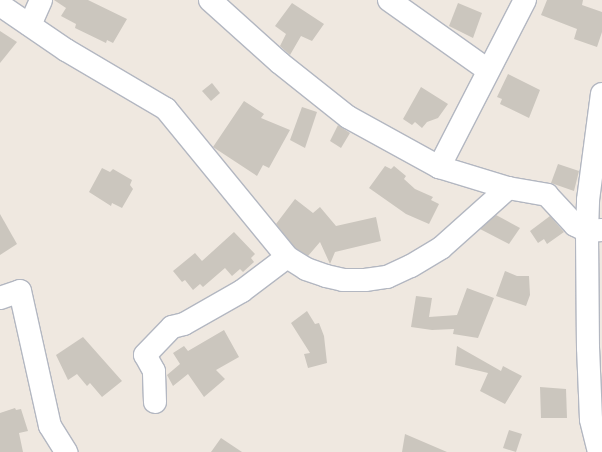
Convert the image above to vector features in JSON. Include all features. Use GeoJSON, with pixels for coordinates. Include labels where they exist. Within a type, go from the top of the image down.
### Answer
{"type":"FeatureCollection","features":[{"type":"Feature","properties":{"kind":"street"},"geometry":{"type":"LineString","coordinates":[[30,25],[41,0]]}},
{"type":"Feature","properties":{"kind":"street"},"geometry":{"type":"LineString","coordinates":[[210,0],[280,63],[348,117],[439,167],[508,188],[547,195],[575,225],[594,231]]}},
{"type":"Feature","properties":{"kind":"street"},"geometry":{"type":"LineString","coordinates":[[389,0],[488,70]]}},
{"type":"Feature","properties":{"kind":"street"},"geometry":{"type":"LineString","coordinates":[[439,167],[525,0]]}},
{"type":"Feature","properties":{"kind":"street"},"geometry":{"type":"LineString","coordinates":[[0,5],[66,50],[166,109],[287,257],[306,269],[343,280],[387,277],[441,248],[508,188]]}},
{"type":"Feature","properties":{"kind":"street"},"geometry":{"type":"LineString","coordinates":[[599,452],[591,419],[588,348],[594,231],[588,200],[602,94]]}},
{"type":"Feature","properties":{"kind":"street"},"geometry":{"type":"LineString","coordinates":[[155,402],[154,371],[145,355],[172,327],[184,324],[242,291],[287,257]]}},
{"type":"Feature","properties":{"kind":"street"},"geometry":{"type":"LineString","coordinates":[[0,298],[20,291],[50,426],[66,452]]}},
{"type":"Feature","properties":{"kind":"building"},"geometry":{"type":"Polygon","coordinates":[[[54,0],[88,0],[127,19],[113,43],[107,40],[106,43],[75,28],[76,24],[61,16],[66,8],[54,0]]]}},
{"type":"Feature","properties":{"kind":"building"},"geometry":{"type":"Polygon","coordinates":[[[547,0],[583,0],[582,5],[602,12],[602,32],[597,47],[574,39],[577,29],[541,15],[547,0]]]}},
{"type":"Feature","properties":{"kind":"building"},"geometry":{"type":"Polygon","coordinates":[[[292,3],[324,24],[312,41],[301,36],[290,55],[280,46],[286,34],[275,26],[292,3]]]}},
{"type":"Feature","properties":{"kind":"building"},"geometry":{"type":"Polygon","coordinates":[[[458,3],[482,13],[473,38],[449,26],[458,3]]]}},
{"type":"Feature","properties":{"kind":"building"},"geometry":{"type":"Polygon","coordinates":[[[0,31],[17,42],[0,63],[0,31]]]}},
{"type":"Feature","properties":{"kind":"building"},"geometry":{"type":"Polygon","coordinates":[[[508,74],[540,90],[529,118],[500,104],[502,99],[497,97],[508,74]]]}},
{"type":"Feature","properties":{"kind":"building"},"geometry":{"type":"Polygon","coordinates":[[[212,83],[220,93],[211,101],[202,91],[212,83]]]}},
{"type":"Feature","properties":{"kind":"building"},"geometry":{"type":"Polygon","coordinates":[[[421,87],[448,104],[438,118],[427,122],[422,128],[415,122],[412,125],[403,119],[421,87]]]}},
{"type":"Feature","properties":{"kind":"building"},"geometry":{"type":"Polygon","coordinates":[[[244,101],[264,114],[261,118],[290,130],[269,168],[263,165],[257,176],[213,147],[244,101]]]}},
{"type":"Feature","properties":{"kind":"building"},"geometry":{"type":"Polygon","coordinates":[[[302,107],[317,112],[305,148],[290,140],[302,107]]]}},
{"type":"Feature","properties":{"kind":"building"},"geometry":{"type":"Polygon","coordinates":[[[338,125],[350,133],[341,148],[330,141],[338,125]]]}},
{"type":"Feature","properties":{"kind":"building"},"geometry":{"type":"Polygon","coordinates":[[[558,164],[579,171],[574,191],[551,183],[558,164]]]}},
{"type":"Feature","properties":{"kind":"building"},"geometry":{"type":"Polygon","coordinates":[[[385,166],[391,169],[394,166],[406,176],[404,179],[415,189],[433,197],[431,200],[439,204],[429,224],[406,214],[369,188],[385,166]]]}},
{"type":"Feature","properties":{"kind":"building"},"geometry":{"type":"Polygon","coordinates":[[[102,168],[110,172],[113,169],[132,180],[130,185],[133,189],[122,208],[112,203],[111,206],[89,192],[102,168]]]}},
{"type":"Feature","properties":{"kind":"building"},"geometry":{"type":"Polygon","coordinates":[[[295,199],[313,213],[320,207],[336,226],[376,217],[381,241],[335,252],[330,264],[320,242],[308,256],[295,248],[276,224],[295,199]]]}},
{"type":"Feature","properties":{"kind":"building"},"geometry":{"type":"Polygon","coordinates":[[[0,214],[17,244],[0,255],[0,214]]]}},
{"type":"Feature","properties":{"kind":"building"},"geometry":{"type":"Polygon","coordinates":[[[496,215],[520,228],[509,244],[480,229],[496,215]]]}},
{"type":"Feature","properties":{"kind":"building"},"geometry":{"type":"Polygon","coordinates":[[[550,216],[564,232],[547,244],[544,239],[538,243],[530,231],[550,216]]]}},
{"type":"Feature","properties":{"kind":"building"},"geometry":{"type":"Polygon","coordinates":[[[234,232],[255,254],[251,258],[254,262],[243,272],[240,269],[232,276],[225,268],[203,287],[200,284],[193,290],[185,280],[182,282],[173,271],[195,253],[202,261],[234,232]]]}},
{"type":"Feature","properties":{"kind":"building"},"geometry":{"type":"Polygon","coordinates":[[[505,271],[517,276],[529,276],[530,295],[526,306],[496,296],[505,271]]]}},
{"type":"Feature","properties":{"kind":"building"},"geometry":{"type":"Polygon","coordinates":[[[467,288],[494,298],[478,338],[453,334],[454,329],[432,330],[411,327],[416,296],[432,298],[429,317],[457,315],[467,288]]]}},
{"type":"Feature","properties":{"kind":"building"},"geometry":{"type":"Polygon","coordinates":[[[307,311],[315,324],[319,323],[324,336],[327,363],[308,368],[304,354],[310,353],[291,323],[307,311]]]}},
{"type":"Feature","properties":{"kind":"building"},"geometry":{"type":"Polygon","coordinates":[[[224,330],[239,357],[216,370],[225,379],[204,397],[188,374],[173,386],[167,375],[180,364],[173,353],[184,346],[188,351],[224,330]]]}},
{"type":"Feature","properties":{"kind":"building"},"geometry":{"type":"Polygon","coordinates":[[[83,337],[122,381],[102,397],[90,383],[87,386],[77,374],[68,380],[56,355],[83,337]]]}},
{"type":"Feature","properties":{"kind":"building"},"geometry":{"type":"Polygon","coordinates":[[[457,346],[501,371],[503,366],[522,376],[505,404],[480,391],[488,373],[455,365],[457,346]]]}},
{"type":"Feature","properties":{"kind":"building"},"geometry":{"type":"Polygon","coordinates":[[[540,387],[566,389],[567,418],[541,418],[540,387]]]}},
{"type":"Feature","properties":{"kind":"building"},"geometry":{"type":"Polygon","coordinates":[[[15,408],[16,410],[21,409],[28,431],[19,433],[23,452],[0,452],[0,413],[15,408]]]}},
{"type":"Feature","properties":{"kind":"building"},"geometry":{"type":"Polygon","coordinates":[[[509,430],[522,434],[516,452],[503,448],[509,430]]]}},
{"type":"Feature","properties":{"kind":"building"},"geometry":{"type":"Polygon","coordinates":[[[405,434],[447,452],[402,452],[405,434]]]}},
{"type":"Feature","properties":{"kind":"building"},"geometry":{"type":"Polygon","coordinates":[[[221,438],[242,452],[211,452],[221,438]]]}}]}
